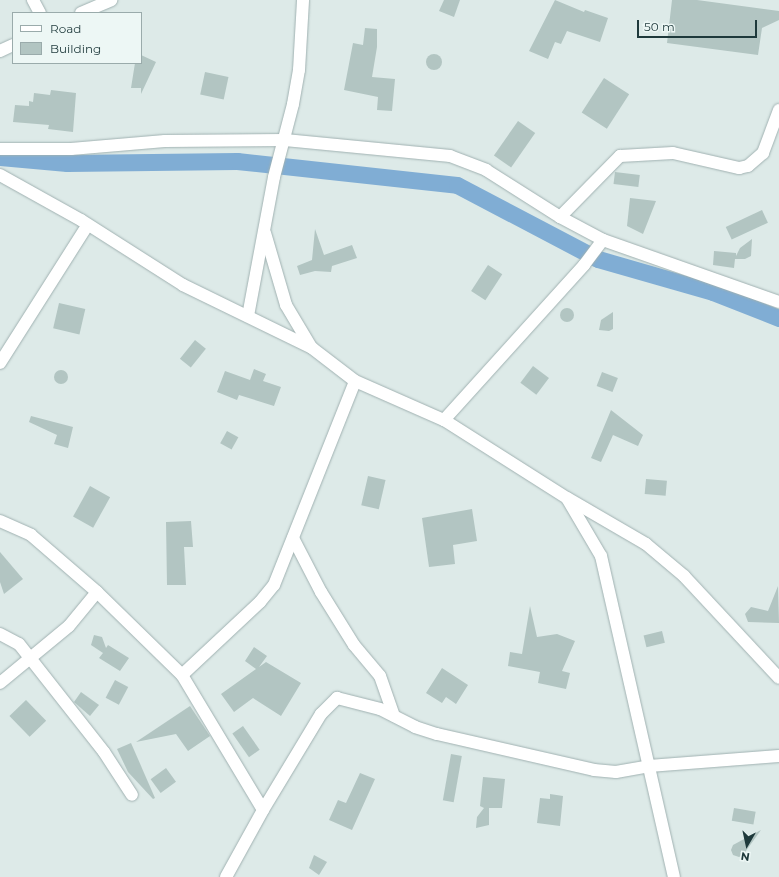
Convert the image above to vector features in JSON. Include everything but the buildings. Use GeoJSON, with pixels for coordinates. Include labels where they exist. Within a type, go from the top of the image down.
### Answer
{"type":"FeatureCollection","features":[{"type":"Feature","properties":{"kind":"street"},"geometry":{"type":"LineString","coordinates":[[33,0],[39,12]]}},
{"type":"Feature","properties":{"kind":"street"},"geometry":{"type":"LineString","coordinates":[[83,12],[111,0]]}},
{"type":"Feature","properties":{"kind":"street"},"geometry":{"type":"LineString","coordinates":[[248,316],[274,177],[285,140],[298,70],[303,0]]}},
{"type":"Feature","properties":{"kind":"street"},"geometry":{"type":"LineString","coordinates":[[0,51],[12,45]]}},
{"type":"Feature","properties":{"kind":"street"},"geometry":{"type":"LineString","coordinates":[[560,217],[620,156],[674,153],[739,168],[748,166],[763,153],[779,110]]}},
{"type":"Feature","properties":{"kind":"street"},"geometry":{"type":"LineString","coordinates":[[0,149],[71,149],[165,141],[285,140],[450,156],[486,170],[560,217],[603,240],[779,302]]}},
{"type":"Feature","properties":{"kind":"street"},"geometry":{"type":"LineString","coordinates":[[0,175],[88,226],[183,285],[312,348],[355,381],[444,420],[567,498],[646,544],[666,559],[779,678]]}},
{"type":"Feature","properties":{"kind":"street"},"geometry":{"type":"LineString","coordinates":[[0,363],[88,226]]}},
{"type":"Feature","properties":{"kind":"street"},"geometry":{"type":"LineString","coordinates":[[265,230],[286,305],[312,348]]}},
{"type":"Feature","properties":{"kind":"street"},"geometry":{"type":"LineString","coordinates":[[444,420],[584,265],[603,240]]}},
{"type":"Feature","properties":{"kind":"street"},"geometry":{"type":"LineString","coordinates":[[182,675],[260,602],[274,585],[355,381]]}},
{"type":"Feature","properties":{"kind":"street"},"geometry":{"type":"LineString","coordinates":[[567,498],[601,556],[674,877]]}},
{"type":"Feature","properties":{"kind":"street"},"geometry":{"type":"LineString","coordinates":[[0,521],[31,535],[97,592],[182,675],[263,810]]}},
{"type":"Feature","properties":{"kind":"street"},"geometry":{"type":"LineString","coordinates":[[293,538],[320,592],[354,645],[380,676],[394,716]]}},
{"type":"Feature","properties":{"kind":"street"},"geometry":{"type":"LineString","coordinates":[[0,683],[29,657],[69,626],[83,612],[97,592]]}},
{"type":"Feature","properties":{"kind":"street"},"geometry":{"type":"LineString","coordinates":[[0,634],[19,644],[104,752],[132,795]]}},
{"type":"Feature","properties":{"kind":"street"},"geometry":{"type":"LineString","coordinates":[[226,877],[263,810],[321,714],[337,698],[380,709],[437,734],[594,770],[616,772],[649,766],[779,756]]}},
{"type":"Feature","properties":{"kind":"waterway"},"geometry":{"type":"LineString","coordinates":[[0,157],[67,163],[237,161],[457,185],[598,259],[713,292],[779,318]]}}]}
